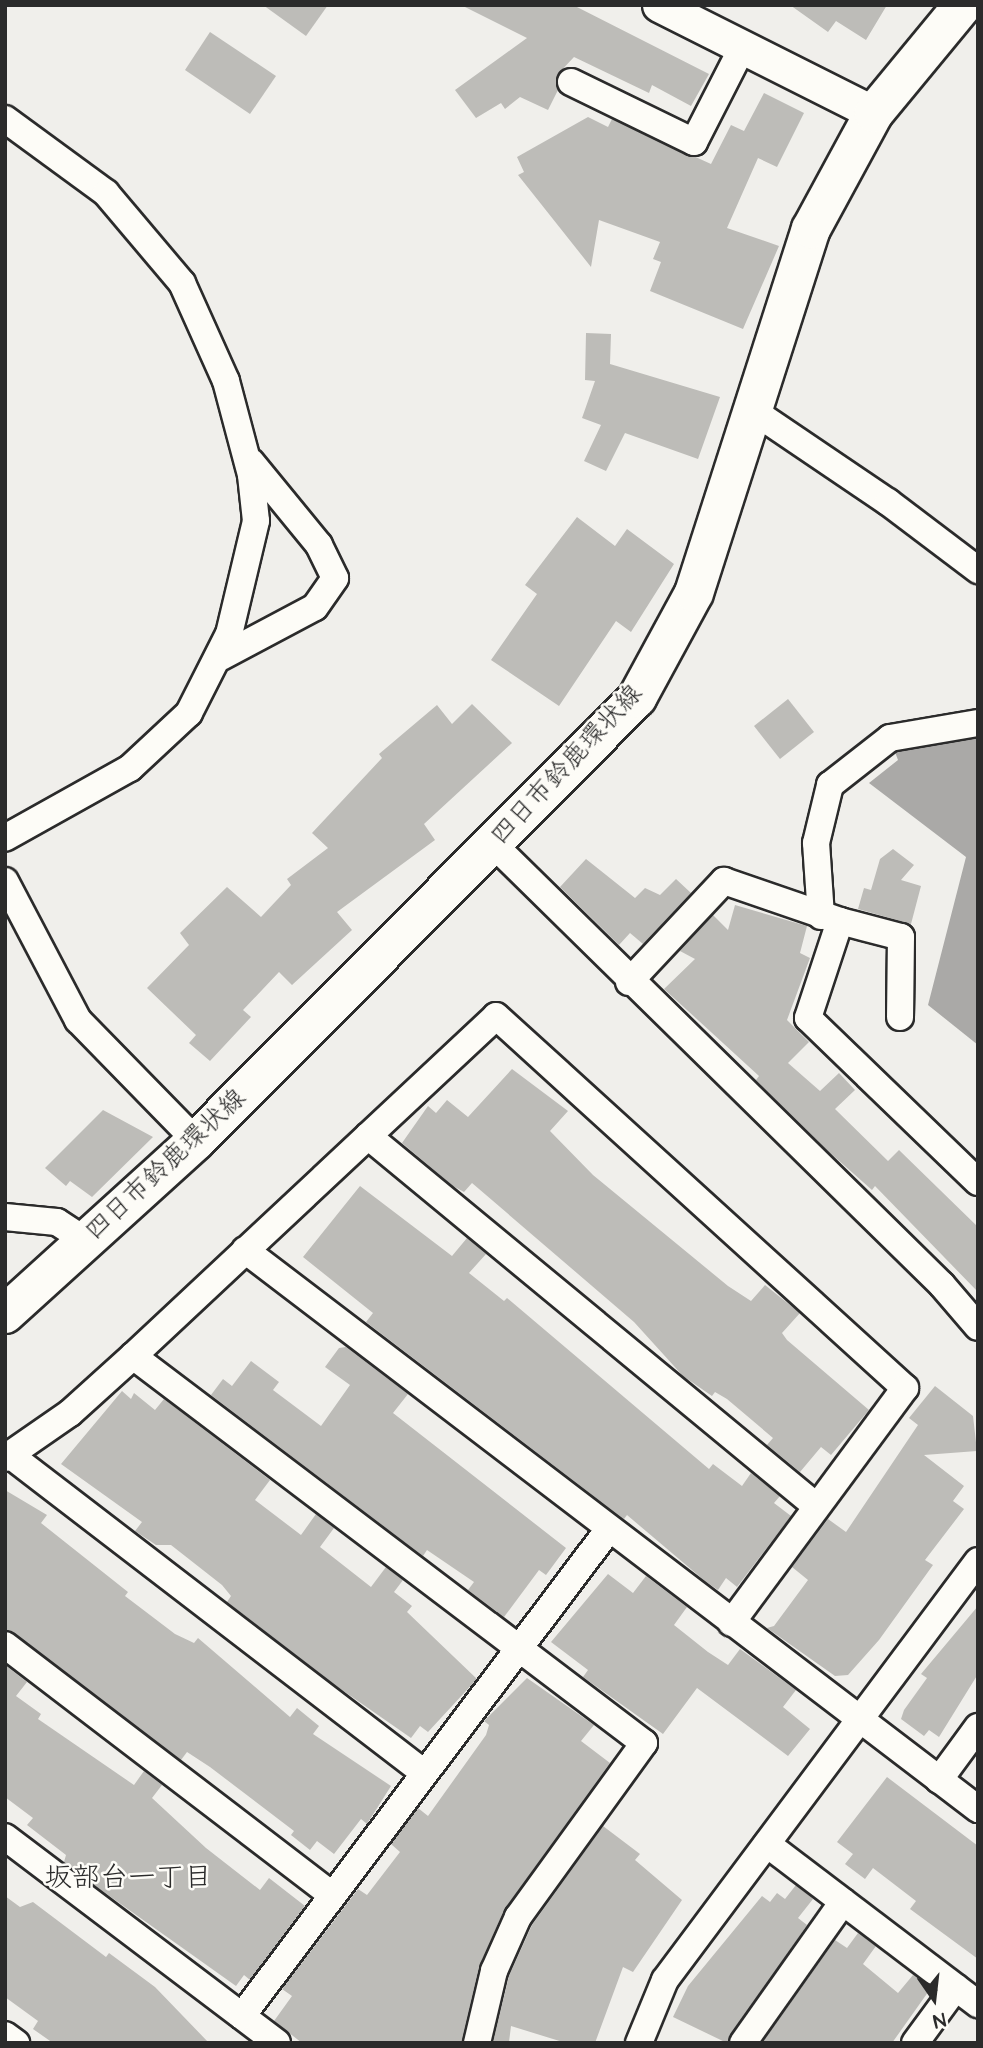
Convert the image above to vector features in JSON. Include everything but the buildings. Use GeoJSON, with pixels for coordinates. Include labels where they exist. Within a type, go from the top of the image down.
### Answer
{"type":"FeatureCollection","features":[{"type":"Feature","properties":{"kind":"main road","name":"四日市鈴鹿環状線"},"geometry":{"type":"LineString","coordinates":[[5,1314],[195,1141],[637,698],[694,593],[811,229],[874,113],[963,5]]}},
{"type":"Feature","properties":{"kind":"street"},"geometry":{"type":"LineString","coordinates":[[659,5],[874,113]]}},
{"type":"Feature","properties":{"kind":"street"},"geometry":{"type":"LineString","coordinates":[[571,82],[694,142],[742,48]]}},
{"type":"Feature","properties":{"kind":"street"},"geometry":{"type":"LineString","coordinates":[[5,119],[83,173],[158,250],[212,341],[245,452],[255,536],[221,657],[188,713],[153,749],[5,838]]}},
{"type":"Feature","properties":{"kind":"street"},"geometry":{"type":"LineString","coordinates":[[752,410],[888,502],[978,570]]}},
{"type":"Feature","properties":{"kind":"street"},"geometry":{"type":"LineString","coordinates":[[221,657],[314,607],[335,578],[314,537],[245,452]]}},
{"type":"Feature","properties":{"kind":"street"},"geometry":{"type":"LineString","coordinates":[[978,723],[890,738],[830,785],[816,843],[831,918],[808,1018],[978,1182]]}},
{"type":"Feature","properties":{"kind":"street"},"geometry":{"type":"LineString","coordinates":[[493,844],[629,982],[942,1284],[978,1327]]}},
{"type":"Feature","properties":{"kind":"street"},"geometry":{"type":"LineString","coordinates":[[5,881],[78,1020],[195,1141]]}},
{"type":"Feature","properties":{"kind":"street"},"geometry":{"type":"LineString","coordinates":[[629,982],[724,881],[831,918],[901,937],[900,1017]]}},
{"type":"Feature","properties":{"kind":"street"},"geometry":{"type":"LineString","coordinates":[[424,1772],[8,1457],[70,1413],[496,1016],[905,1388],[731,1623]]}},
{"type":"Feature","properties":{"kind":"street"},"geometry":{"type":"LineString","coordinates":[[368,1136],[816,1506]]}},
{"type":"Feature","properties":{"kind":"street"},"geometry":{"type":"LineString","coordinates":[[5,1217],[57,1222],[86,1241]]}},
{"type":"Feature","properties":{"kind":"street"},"geometry":{"type":"LineString","coordinates":[[246,1250],[978,1809]]}},
{"type":"Feature","properties":{"kind":"street"},"geometry":{"type":"LineString","coordinates":[[133,1356],[644,1743],[524,1905],[494,1971],[477,2043]]}},
{"type":"Feature","properties":{"kind":"street"},"geometry":{"type":"LineString","coordinates":[[242,2016],[609,1529]]}},
{"type":"Feature","properties":{"kind":"street"},"geometry":{"type":"LineString","coordinates":[[639,2043],[665,1980],[978,1560]]}},
{"type":"Feature","properties":{"kind":"street"},"geometry":{"type":"LineString","coordinates":[[5,1645],[332,1895]]}},
{"type":"Feature","properties":{"kind":"street"},"geometry":{"type":"LineString","coordinates":[[939,1780],[978,1727]]}},
{"type":"Feature","properties":{"kind":"street"},"geometry":{"type":"LineString","coordinates":[[5,1837],[277,2043]]}},
{"type":"Feature","properties":{"kind":"street"},"geometry":{"type":"LineString","coordinates":[[766,1844],[978,2004]]}},
{"type":"Feature","properties":{"kind":"street"},"geometry":{"type":"LineString","coordinates":[[743,2043],[843,1902]]}},
{"type":"Feature","properties":{"kind":"street"},"geometry":{"type":"LineString","coordinates":[[915,2043],[956,1987]]}},
{"type":"Feature","properties":{"kind":"street"},"geometry":{"type":"LineString","coordinates":[[5,2035],[16,2043]]}},
{"type":"Feature","properties":{"kind":"shaded area"},"geometry":{"type":"Polygon","coordinates":[[[978,733],[978,1045],[928,1005],[966,857],[869,783],[898,760],[895,752],[904,747],[978,733]]]}},
{"type":"Feature","properties":{"kind":"district","name":"坂部台一丁目"},"geometry":{"type":"Point","coordinates":[128,1878]}}]}
